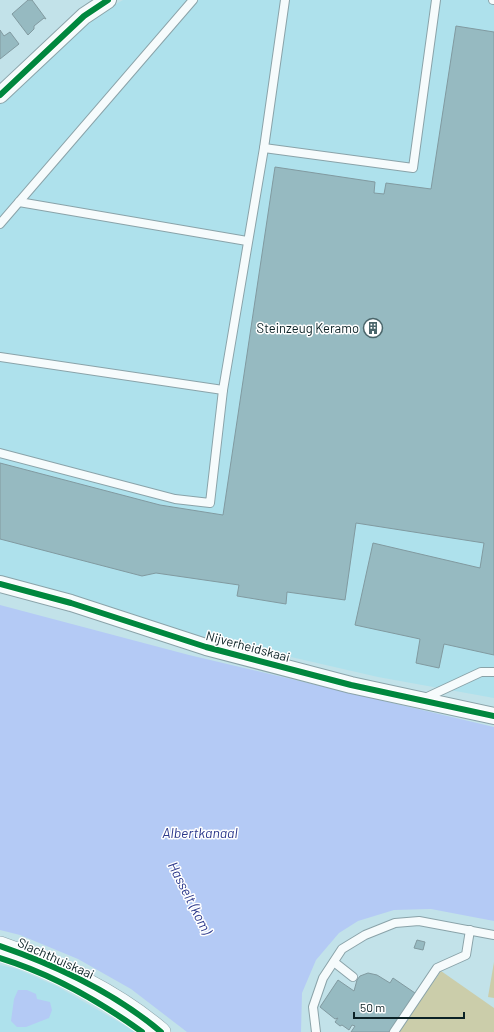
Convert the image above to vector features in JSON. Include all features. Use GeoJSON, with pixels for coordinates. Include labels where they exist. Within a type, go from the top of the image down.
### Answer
{"type":"FeatureCollection","features":[{"type":"Feature","properties":{"kind":"street"},"geometry":{"type":"LineString","coordinates":[[0,95],[84,16],[108,0]]}},
{"type":"Feature","properties":{"kind":"street","name":"Nijverheidskaai"},"geometry":{"type":"LineString","coordinates":[[0,584],[71,603],[206,647],[351,685],[422,699],[494,716]]}},
{"type":"Feature","properties":{"kind":"street","name":"Slachthuiskaai"},"geometry":{"type":"LineString","coordinates":[[0,946],[37,958],[77,976],[120,1001],[161,1032]]}},
{"type":"Feature","properties":{"kind":"lane"},"geometry":{"type":"LineString","coordinates":[[0,224],[192,0]]}},
{"type":"Feature","properties":{"kind":"lane"},"geometry":{"type":"LineString","coordinates":[[0,453],[175,499],[210,503],[223,390],[247,240],[264,148],[285,0]]}},
{"type":"Feature","properties":{"kind":"lane"},"geometry":{"type":"LineString","coordinates":[[264,148],[413,168],[436,0]]}},
{"type":"Feature","properties":{"kind":"lane"},"geometry":{"type":"LineString","coordinates":[[19,202],[247,240]]}},
{"type":"Feature","properties":{"kind":"lane"},"geometry":{"type":"LineString","coordinates":[[0,357],[223,390]]}},
{"type":"Feature","properties":{"kind":"lane"},"geometry":{"type":"LineString","coordinates":[[422,699],[480,672],[494,672]]}},
{"type":"Feature","properties":{"kind":"lane"},"geometry":{"type":"LineString","coordinates":[[316,1032],[313,1007],[323,978],[342,949],[365,935],[395,923],[419,921],[494,935]]}},
{"type":"Feature","properties":{"kind":"lane"},"geometry":{"type":"LineString","coordinates":[[394,1032],[437,968],[466,955],[470,930]]}},
{"type":"Feature","properties":{"kind":"lane"},"geometry":{"type":"LineString","coordinates":[[334,962],[353,977]]}},
{"type":"Feature","properties":{"kind":"shaded area"},"geometry":{"type":"Polygon","coordinates":[[[123,0],[494,0],[494,698],[378,677],[182,632],[0,586],[0,104],[64,44],[107,9],[123,0]]]}},
{"type":"Feature","properties":{"kind":"shaded area"},"geometry":{"type":"Polygon","coordinates":[[[0,965],[17,969],[58,987],[136,1032],[0,1032],[0,965]]]}},
{"type":"Feature","properties":{"kind":"green space"},"geometry":{"type":"Polygon","coordinates":[[[494,962],[494,998],[488,997],[494,962]]]}},
{"type":"Feature","properties":{"kind":"green space"},"geometry":{"type":"Polygon","coordinates":[[[441,971],[494,1008],[494,1032],[398,1032],[441,971]]]}},
{"type":"Feature","properties":{"kind":"water","name":"Albertkanaal"},"geometry":{"type":"Polygon","coordinates":[[[0,605],[189,655],[494,727],[494,921],[431,909],[394,910],[358,921],[339,933],[316,960],[302,993],[301,1032],[187,1032],[131,989],[78,959],[20,935],[0,930],[0,605]]]}},
{"type":"Feature","properties":{"kind":"water"},"geometry":{"type":"Polygon","coordinates":[[[18,990],[27,990],[36,994],[37,999],[50,1002],[52,1010],[49,1018],[26,1027],[17,1027],[11,1021],[14,999],[18,990]]]}},
{"type":"Feature","properties":{"kind":"building"},"geometry":{"type":"Polygon","coordinates":[[[28,0],[32,0],[46,19],[44,18],[34,26],[34,29],[28,35],[12,14],[28,0]]]}},
{"type":"Feature","properties":{"kind":"building","name":"Steinzeug Keramo"},"geometry":{"type":"Polygon","coordinates":[[[456,26],[494,32],[494,655],[444,644],[439,668],[416,663],[420,639],[355,625],[373,543],[480,568],[484,543],[356,523],[345,600],[287,592],[286,604],[237,596],[239,585],[156,573],[142,576],[0,539],[0,463],[160,505],[223,515],[275,167],[375,182],[374,193],[384,194],[386,183],[431,189],[456,26]]]}},
{"type":"Feature","properties":{"kind":"building"},"geometry":{"type":"Polygon","coordinates":[[[0,30],[4,36],[10,32],[19,44],[0,59],[0,30]]]}},
{"type":"Feature","properties":{"kind":"building"},"geometry":{"type":"Polygon","coordinates":[[[417,940],[425,942],[423,950],[414,948],[417,940]]]}},
{"type":"Feature","properties":{"kind":"building"},"geometry":{"type":"Polygon","coordinates":[[[368,973],[377,975],[390,983],[393,978],[415,993],[389,1032],[351,1032],[355,1026],[352,1025],[349,1030],[342,1025],[340,1026],[335,1022],[338,1018],[335,1019],[320,1007],[338,980],[354,991],[357,980],[360,976],[368,973]]]}},
{"type":"Feature","properties":{"kind":"cycle path"},"geometry":{"type":"LineString","coordinates":[[0,95],[84,16],[108,0]]}},
{"type":"Feature","properties":{"kind":"cycle path"},"geometry":{"type":"LineString","coordinates":[[0,584],[71,603],[206,647],[351,685],[494,716]]}},
{"type":"Feature","properties":{"kind":"cycle path"},"geometry":{"type":"LineString","coordinates":[[0,946],[64,971],[105,992],[124,1004],[161,1032]]}},
{"type":"Feature","properties":{"kind":"cycle path"},"geometry":{"type":"LineString","coordinates":[[0,958],[19,964],[74,989],[109,1009],[142,1032]]}},
{"type":"Feature","properties":{"kind":"place","name":"Steinzeug Keramo"},"geometry":{"type":"Point","coordinates":[373,328]}},
{"type":"Feature","properties":{"kind":"water label","name":"Hasselt (kom)"},"geometry":{"type":"Point","coordinates":[190,898]}}]}
